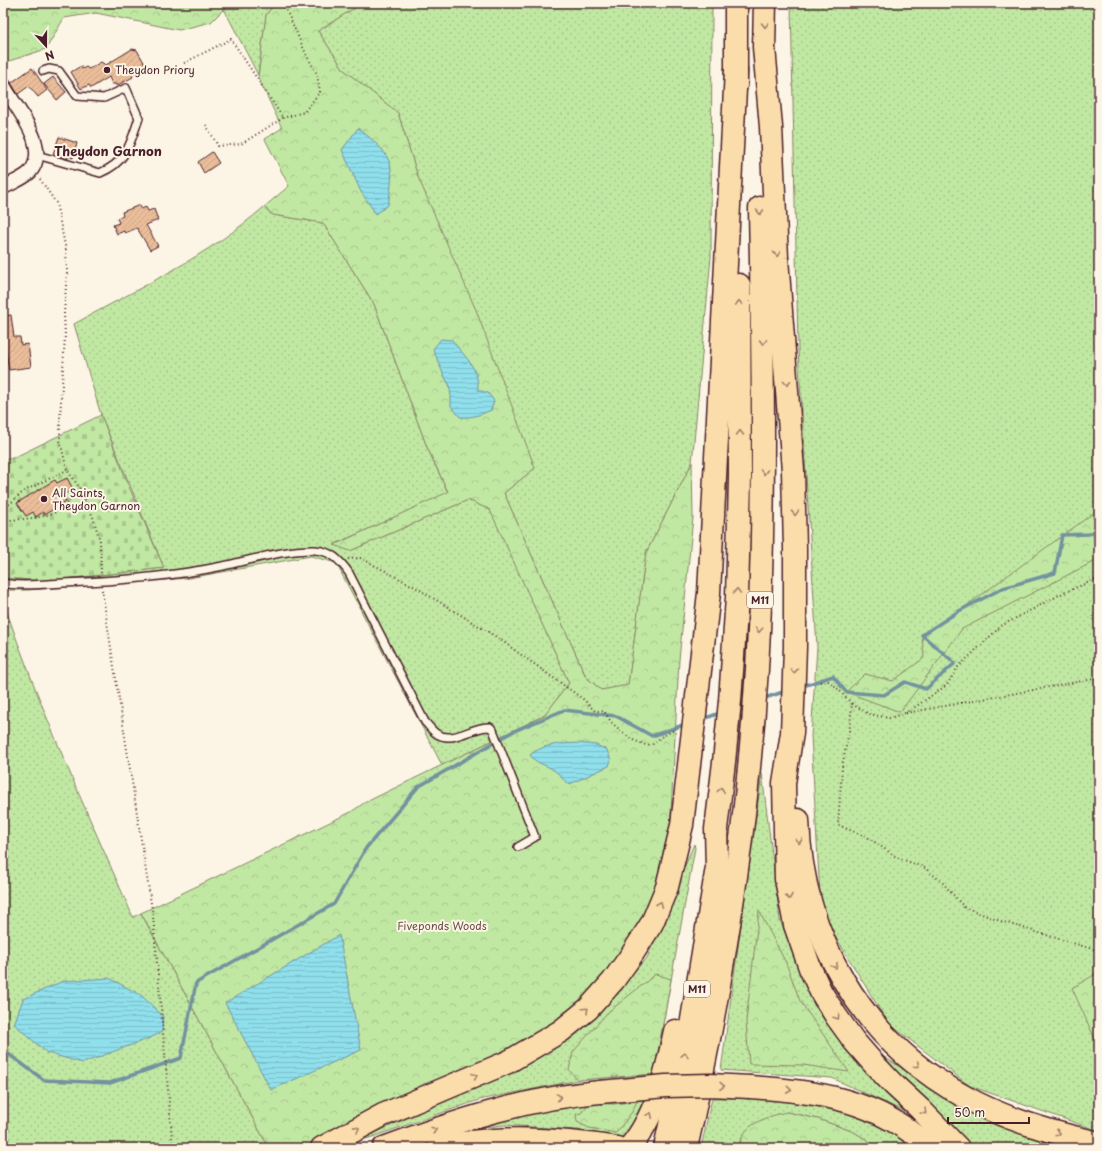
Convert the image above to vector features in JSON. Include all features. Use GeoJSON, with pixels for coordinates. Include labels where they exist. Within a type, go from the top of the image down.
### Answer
{"type":"FeatureCollection","features":[{"type":"Feature","properties":{"kind":"highway","name":"M11"},"geometry":{"type":"LineString","coordinates":[[665,1148],[688,1044],[716,875],[716,829],[730,702],[737,597],[740,410],[736,3]]}},
{"type":"Feature","properties":{"kind":"highway","name":"M11"},"geometry":{"type":"LineString","coordinates":[[686,1148],[716,1002],[740,849],[750,760],[757,670],[762,570],[764,463],[759,92],[764,47],[765,3]]}},
{"type":"Feature","properties":{"kind":"highway"},"geometry":{"type":"LineString","coordinates":[[764,47],[771,127],[777,258],[794,508],[796,590],[792,733],[784,783],[786,879],[795,925],[810,968],[821,992],[854,1041],[893,1084],[958,1148]]}},
{"type":"Feature","properties":{"kind":"highway"},"geometry":{"type":"LineString","coordinates":[[322,1148],[383,1115],[508,1062],[561,1031],[588,1008],[613,981],[652,923],[667,887],[682,825],[709,593],[736,70]]}},
{"type":"Feature","properties":{"kind":"highway"},"geometry":{"type":"LineString","coordinates":[[792,733],[797,777],[800,848],[804,877],[810,902],[819,931],[832,961],[863,1010],[884,1035],[912,1061],[929,1075],[965,1098],[1027,1124],[1099,1143]]}},
{"type":"Feature","properties":{"kind":"highway"},"geometry":{"type":"LineString","coordinates":[[629,1148],[651,1114],[670,1057],[700,906],[704,861],[716,829]]}},
{"type":"Feature","properties":{"kind":"highway"},"geometry":{"type":"LineString","coordinates":[[384,1148],[414,1141],[458,1122],[530,1102],[578,1094],[666,1086],[750,1087],[806,1092],[826,1096],[855,1103],[896,1121],[931,1148]]}},
{"type":"Feature","properties":{"kind":"highway"},"geometry":{"type":"LineString","coordinates":[[439,1148],[463,1143],[498,1140],[568,1142],[617,1148]]}},
{"type":"Feature","properties":{"kind":"street"},"geometry":{"type":"LineString","coordinates":[[3,84],[30,130],[35,142],[37,155],[32,168],[25,176],[3,188]]}},
{"type":"Feature","properties":{"kind":"lane"},"geometry":{"type":"LineString","coordinates":[[37,155],[100,173],[109,169],[121,160],[130,144],[139,118],[126,88],[104,98],[77,96],[59,71],[49,69],[43,71]]}},
{"type":"Feature","properties":{"kind":"lane"},"geometry":{"type":"LineString","coordinates":[[3,583],[44,584],[101,582],[168,576],[221,567],[296,551],[316,550],[326,552],[341,561],[349,572],[426,722],[436,734],[448,738],[483,726],[490,726],[499,745],[535,837],[518,847]]}},
{"type":"Feature","properties":{"kind":"path"},"geometry":{"type":"LineString","coordinates":[[206,125],[218,146],[223,147],[241,144],[283,118],[304,112],[320,92],[317,74],[306,54],[283,3]]}},
{"type":"Feature","properties":{"kind":"path"},"geometry":{"type":"LineString","coordinates":[[184,63],[231,39],[283,118]]}},
{"type":"Feature","properties":{"kind":"path"},"geometry":{"type":"LineString","coordinates":[[32,168],[56,203],[66,250],[67,272],[64,313],[65,336],[60,441],[67,470],[79,487],[93,517],[100,541],[101,582],[152,916],[173,1148]]}},
{"type":"Feature","properties":{"kind":"path"},"geometry":{"type":"LineString","coordinates":[[3,510],[24,491],[67,470]]}},
{"type":"Feature","properties":{"kind":"path"},"geometry":{"type":"LineString","coordinates":[[3,521],[51,515],[66,506],[79,487]]}},
{"type":"Feature","properties":{"kind":"path"},"geometry":{"type":"LineString","coordinates":[[341,561],[350,558],[361,558],[415,587],[495,636],[583,699],[596,711],[604,711],[612,722],[633,740],[646,745],[653,744],[661,737],[676,729]]}},
{"type":"Feature","properties":{"kind":"path"},"geometry":{"type":"LineString","coordinates":[[903,714],[916,707],[947,685],[958,667],[1001,626],[1063,593],[1099,578]]}},
{"type":"Feature","properties":{"kind":"path"},"geometry":{"type":"LineString","coordinates":[[820,682],[828,681],[835,686],[852,704],[869,714],[889,718],[903,714],[1099,678]]}},
{"type":"Feature","properties":{"kind":"path"},"geometry":{"type":"LineString","coordinates":[[852,704],[850,726],[842,767],[838,825],[869,838],[896,857],[925,868],[942,882],[964,907],[997,920],[1099,951]]}},
{"type":"Feature","properties":{"kind":"green space"},"geometry":{"type":"Polygon","coordinates":[[[3,3],[230,3],[211,22],[179,30],[96,13],[64,18],[46,49],[3,63],[3,3]]]}},
{"type":"Feature","properties":{"kind":"green space"},"geometry":{"type":"Polygon","coordinates":[[[230,3],[275,3],[266,15],[258,75],[224,9],[230,3]]]}},
{"type":"Feature","properties":{"kind":"green space","name":"Fiveponds Woods"},"geometry":{"type":"Polygon","coordinates":[[[275,3],[362,3],[318,31],[344,70],[398,113],[418,177],[476,310],[535,468],[504,493],[586,677],[601,690],[628,685],[646,553],[692,463],[693,517],[679,660],[669,851],[643,921],[605,980],[565,1021],[500,1060],[313,1148],[269,1148],[141,913],[351,812],[364,803],[545,715],[569,683],[490,510],[468,500],[350,551],[334,545],[448,492],[427,447],[374,304],[323,223],[273,215],[264,207],[289,186],[265,139],[282,128],[258,77],[266,15],[275,3]]]}},
{"type":"Feature","properties":{"kind":"green space"},"geometry":{"type":"Polygon","coordinates":[[[362,3],[712,3],[711,257],[692,463],[646,553],[628,686],[601,690],[586,677],[504,493],[535,468],[418,177],[398,113],[344,70],[318,31],[362,3]]]}},
{"type":"Feature","properties":{"kind":"green space"},"geometry":{"type":"Polygon","coordinates":[[[791,3],[1099,3],[1099,1131],[970,1086],[888,1023],[821,913],[811,736],[817,647],[798,349],[791,3]]]}},
{"type":"Feature","properties":{"kind":"green space"},"geometry":{"type":"Polygon","coordinates":[[[264,207],[273,215],[323,223],[374,304],[427,447],[448,493],[335,544],[350,551],[468,500],[491,510],[569,683],[545,715],[442,765],[336,563],[311,556],[189,578],[27,590],[3,590],[3,579],[46,581],[164,568],[101,415],[74,324],[196,256],[220,241],[264,207]]]}},
{"type":"Feature","properties":{"kind":"green space"},"geometry":{"type":"Polygon","coordinates":[[[101,415],[130,489],[164,568],[46,581],[3,578],[3,461],[7,458],[13,458],[101,415]]]}},
{"type":"Feature","properties":{"kind":"green space"},"geometry":{"type":"Polygon","coordinates":[[[1099,509],[1099,559],[962,629],[900,712],[846,692],[865,674],[893,681],[924,658],[922,635],[959,611],[1099,509]]]}},
{"type":"Feature","properties":{"kind":"green space"},"geometry":{"type":"Polygon","coordinates":[[[3,601],[48,721],[133,917],[141,913],[269,1148],[3,1148],[3,601]]]}},
{"type":"Feature","properties":{"kind":"green space"},"geometry":{"type":"Polygon","coordinates":[[[762,773],[780,920],[814,1005],[874,1076],[912,1115],[832,1078],[721,1070],[762,773]]]}},
{"type":"Feature","properties":{"kind":"green space"},"geometry":{"type":"Polygon","coordinates":[[[694,844],[695,848],[654,1074],[578,1080],[479,1100],[349,1145],[511,1070],[585,1022],[647,958],[694,844]]]}},
{"type":"Feature","properties":{"kind":"green space"},"geometry":{"type":"Polygon","coordinates":[[[759,911],[786,963],[800,1001],[849,1072],[803,1065],[749,1064],[746,1021],[759,911]]]}},
{"type":"Feature","properties":{"kind":"green space"},"geometry":{"type":"Polygon","coordinates":[[[1099,972],[1099,1048],[1072,988],[1099,972]]]}},
{"type":"Feature","properties":{"kind":"green space"},"geometry":{"type":"Polygon","coordinates":[[[656,974],[671,979],[654,1074],[578,1080],[569,1070],[573,1052],[607,1013],[656,974]]]}},
{"type":"Feature","properties":{"kind":"green space"},"geometry":{"type":"Polygon","coordinates":[[[884,1057],[964,1107],[1094,1148],[973,1148],[926,1102],[884,1057]]]}},
{"type":"Feature","properties":{"kind":"green space"},"geometry":{"type":"Polygon","coordinates":[[[766,1097],[854,1109],[921,1148],[880,1148],[854,1132],[818,1119],[787,1112],[740,1140],[740,1148],[701,1148],[712,1098],[766,1097]]]}},
{"type":"Feature","properties":{"kind":"green space"},"geometry":{"type":"Polygon","coordinates":[[[645,1098],[632,1124],[623,1137],[577,1130],[505,1125],[464,1129],[545,1110],[590,1103],[645,1098]]]}},
{"type":"Feature","properties":{"kind":"green space"},"geometry":{"type":"Polygon","coordinates":[[[637,1101],[632,1112],[616,1133],[589,1128],[577,1122],[576,1114],[581,1113],[590,1103],[614,1104],[637,1101]]]}},
{"type":"Feature","properties":{"kind":"green space"},"geometry":{"type":"Polygon","coordinates":[[[787,1112],[818,1119],[854,1132],[880,1148],[740,1148],[744,1133],[749,1128],[764,1119],[787,1112]]]}},
{"type":"Feature","properties":{"kind":"water"},"geometry":{"type":"Polygon","coordinates":[[[358,128],[385,153],[389,160],[391,169],[388,205],[376,214],[361,192],[342,150],[358,128]]]}},
{"type":"Feature","properties":{"kind":"water"},"geometry":{"type":"Polygon","coordinates":[[[441,339],[452,340],[470,362],[478,382],[478,390],[488,393],[494,401],[491,410],[476,416],[460,417],[451,406],[449,384],[444,376],[433,349],[441,339]]]}},
{"type":"Feature","properties":{"kind":"water"},"geometry":{"type":"Polygon","coordinates":[[[579,743],[596,745],[607,750],[611,760],[609,766],[570,784],[555,771],[539,763],[530,755],[547,746],[579,743]]]}},
{"type":"Feature","properties":{"kind":"water"},"geometry":{"type":"Polygon","coordinates":[[[339,935],[361,1050],[271,1090],[225,1003],[339,935]]]}},
{"type":"Feature","properties":{"kind":"water"},"geometry":{"type":"Polygon","coordinates":[[[109,978],[141,995],[163,1016],[162,1032],[150,1038],[83,1063],[47,1053],[14,1024],[23,999],[63,981],[109,978]]]}},
{"type":"Feature","properties":{"kind":"building","name":"Theydon Priory"},"geometry":{"type":"Polygon","coordinates":[[[132,49],[137,50],[146,66],[132,75],[133,77],[116,86],[116,84],[112,84],[109,77],[91,88],[89,85],[81,89],[71,72],[81,66],[82,69],[86,67],[89,69],[101,62],[106,65],[132,49]]]}},
{"type":"Feature","properties":{"kind":"building"},"geometry":{"type":"Polygon","coordinates":[[[32,68],[47,90],[38,97],[29,86],[18,94],[11,83],[32,68]]]}},
{"type":"Feature","properties":{"kind":"building"},"geometry":{"type":"Polygon","coordinates":[[[53,77],[66,92],[57,100],[44,84],[53,77]]]}},
{"type":"Feature","properties":{"kind":"building"},"geometry":{"type":"Polygon","coordinates":[[[59,137],[77,143],[73,158],[68,156],[68,159],[53,154],[59,137]]]}},
{"type":"Feature","properties":{"kind":"building"},"geometry":{"type":"Polygon","coordinates":[[[212,152],[219,163],[204,173],[198,162],[212,152]]]}},
{"type":"Feature","properties":{"kind":"building"},"geometry":{"type":"Polygon","coordinates":[[[140,205],[141,209],[146,207],[148,211],[154,209],[158,220],[146,225],[158,246],[150,250],[137,228],[125,233],[124,231],[117,234],[113,225],[119,223],[117,218],[123,216],[122,212],[140,205]]]}},
{"type":"Feature","properties":{"kind":"building"},"geometry":{"type":"Polygon","coordinates":[[[11,315],[14,337],[20,337],[21,345],[28,344],[31,367],[9,370],[3,332],[3,316],[11,315]]]}},
{"type":"Feature","properties":{"kind":"building","name":"All Saints, Theydon Garnon"},"geometry":{"type":"Polygon","coordinates":[[[67,478],[73,489],[63,495],[66,501],[44,515],[43,512],[36,517],[33,512],[26,516],[17,503],[55,480],[57,483],[67,478]]]}},
{"type":"Feature","properties":{"kind":"waterway"},"geometry":{"type":"LineString","coordinates":[[806,685],[833,676],[846,692],[884,695],[905,682],[926,689],[955,663],[922,635],[959,611],[1003,588],[1055,573],[1062,535],[1089,534],[1099,529]]}},
{"type":"Feature","properties":{"kind":"waterway"},"geometry":{"type":"LineString","coordinates":[[768,697],[783,692]]}},
{"type":"Feature","properties":{"kind":"waterway"},"geometry":{"type":"LineString","coordinates":[[3,1050],[44,1080],[110,1083],[181,1058],[196,983],[334,904],[366,848],[418,787],[512,732],[564,710],[616,716],[652,736],[683,725]]}},
{"type":"Feature","properties":{"kind":"waterway"},"geometry":{"type":"LineString","coordinates":[[706,718],[717,714]]}},
{"type":"Feature","properties":{"kind":"place","name":"Theydon Priory"},"geometry":{"type":"Point","coordinates":[107,70]}},
{"type":"Feature","properties":{"kind":"place","name":"All Saints, Theydon Garnon"},"geometry":{"type":"Point","coordinates":[44,499]}},
{"type":"Feature","properties":{"kind":"district","name":"Theydon Garnon"},"geometry":{"type":"Point","coordinates":[108,151]}}]}
